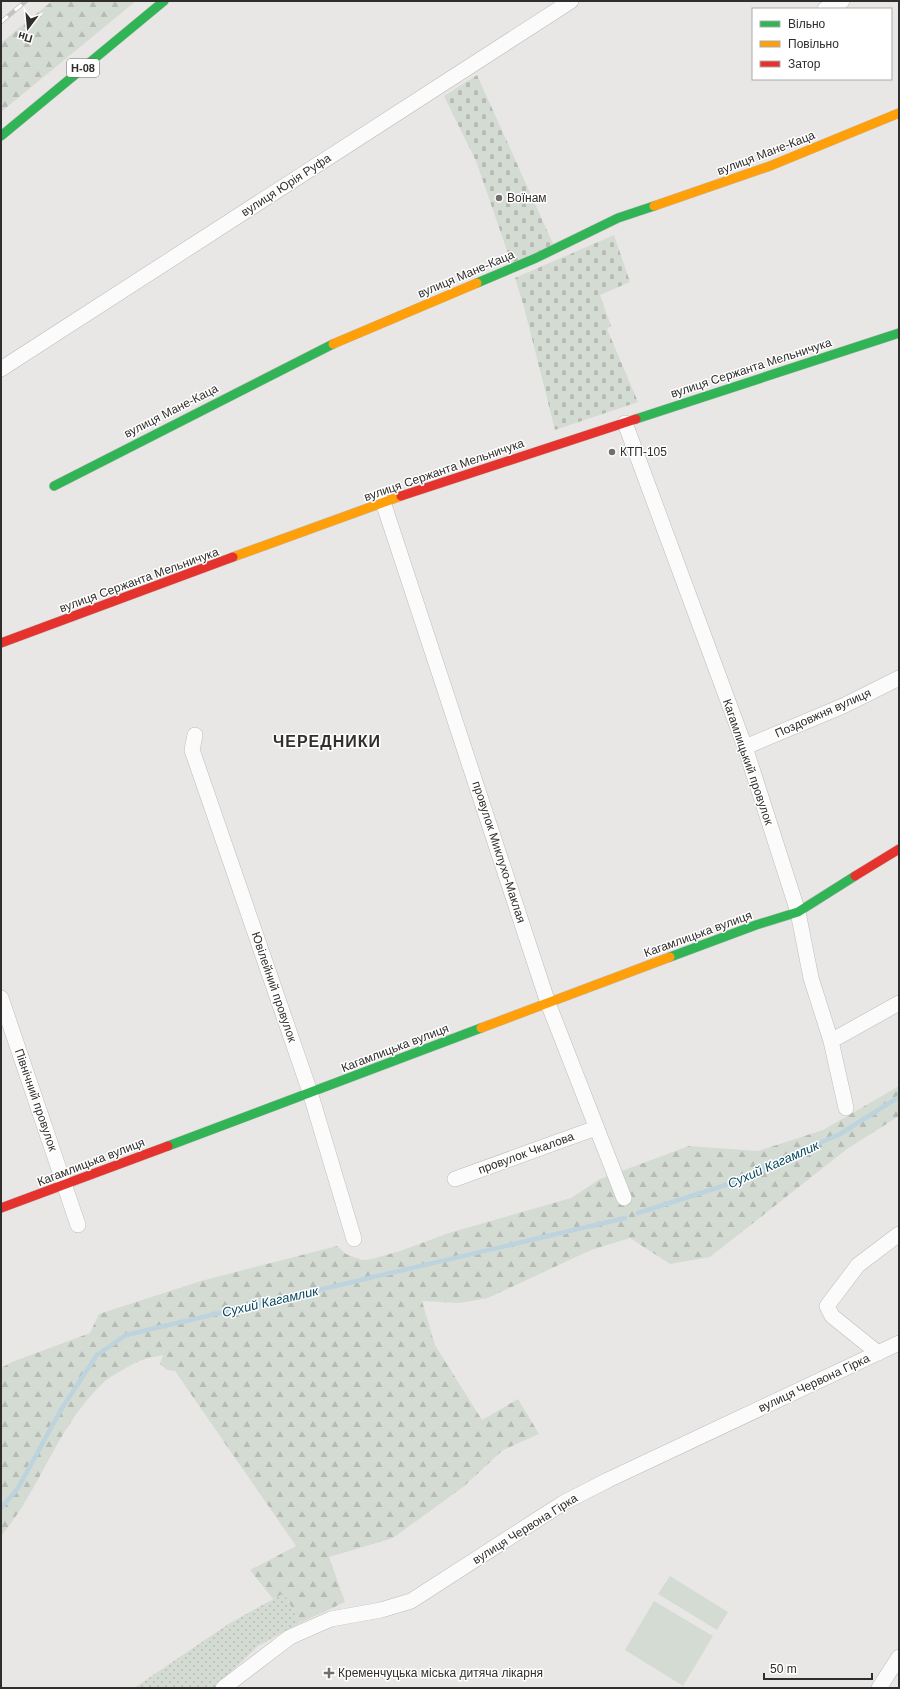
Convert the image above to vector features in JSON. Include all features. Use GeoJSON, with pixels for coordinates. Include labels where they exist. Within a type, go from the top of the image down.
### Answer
{"type":"FeatureCollection","features":[{"type":"Feature","properties":{"kind":"street","name":"Н-08"},"geometry":{"type":"LineString","coordinates":[[1,136],[164,1]]}},
{"type":"Feature","properties":{"kind":"street","name":"вулиця Юрія Руфа"},"geometry":{"type":"LineString","coordinates":[[1,369],[570,1]]}},
{"type":"Feature","properties":{"kind":"street"},"geometry":{"type":"LineString","coordinates":[[827,8],[842,1]]}},
{"type":"Feature","properties":{"kind":"street","name":"вулиця Мане-Каца"},"geometry":{"type":"LineString","coordinates":[[54,486],[333,344],[536,258],[618,218],[770,166],[899,113]]}},
{"type":"Feature","properties":{"kind":"street","name":"вулиця Сержанта Мельничука"},"geometry":{"type":"LineString","coordinates":[[1,643],[383,502],[899,333]]}},
{"type":"Feature","properties":{"kind":"street","name":"Кагамлицький провулок"},"geometry":{"type":"LineString","coordinates":[[625,423],[745,747],[798,912],[811,978],[831,1041],[846,1108]]}},
{"type":"Feature","properties":{"kind":"street","name":"провулок Миклухо-Маклая"},"geometry":{"type":"LineString","coordinates":[[383,502],[548,1003],[624,1198]]}},
{"type":"Feature","properties":{"kind":"street","name":"Поздовжня вулиця"},"geometry":{"type":"LineString","coordinates":[[745,747],[843,706],[899,678]]}},
{"type":"Feature","properties":{"kind":"street","name":"Ювілейний провулок"},"geometry":{"type":"LineString","coordinates":[[195,736],[192,750],[310,1092],[354,1239]]}},
{"type":"Feature","properties":{"kind":"street","name":"Кагамлицька вулиця"},"geometry":{"type":"LineString","coordinates":[[1,1208],[756,925],[798,912],[899,849]]}},
{"type":"Feature","properties":{"kind":"street","name":"Північний провулок"},"geometry":{"type":"LineString","coordinates":[[1,998],[78,1225]]}},
{"type":"Feature","properties":{"kind":"street"},"geometry":{"type":"LineString","coordinates":[[831,1041],[899,1003]]}},
{"type":"Feature","properties":{"kind":"street","name":"провулок Чкалова"},"geometry":{"type":"LineString","coordinates":[[455,1179],[596,1128]]}},
{"type":"Feature","properties":{"kind":"street"},"geometry":{"type":"LineString","coordinates":[[878,1353],[832,1316],[827,1306],[858,1265],[899,1234]]}},
{"type":"Feature","properties":{"kind":"street","name":"вулиця Червона Гірка"},"geometry":{"type":"LineString","coordinates":[[223,1688],[290,1637],[331,1619],[381,1610],[411,1601],[562,1503],[640,1464],[899,1343]]}},
{"type":"Feature","properties":{"kind":"street"},"geometry":{"type":"LineString","coordinates":[[879,1688],[899,1656]]}},
{"type":"Feature","properties":{"kind":"green space"},"geometry":{"type":"Polygon","coordinates":[[[52,1],[136,1],[1,112],[1,43],[52,1]]]}},
{"type":"Feature","properties":{"kind":"green space"},"geometry":{"type":"Polygon","coordinates":[[[477,75],[554,246],[512,265],[476,161],[444,96],[477,75]]]}},
{"type":"Feature","properties":{"kind":"green space"},"geometry":{"type":"Polygon","coordinates":[[[614,235],[630,282],[600,295],[611,326],[607,329],[638,402],[555,430],[524,307],[515,278],[614,235]]]}},
{"type":"Feature","properties":{"kind":"green space"},"geometry":{"type":"Polygon","coordinates":[[[899,1086],[899,1116],[847,1149],[710,1257],[670,1264],[630,1238],[591,1250],[488,1298],[459,1303],[422,1301],[435,1345],[482,1420],[518,1399],[539,1434],[503,1450],[463,1487],[393,1538],[329,1557],[345,1602],[300,1623],[284,1593],[273,1599],[250,1570],[296,1546],[175,1371],[167,1370],[160,1364],[163,1355],[145,1359],[110,1377],[87,1400],[73,1418],[15,1518],[1,1536],[1,1368],[12,1362],[90,1333],[99,1314],[201,1281],[337,1246],[346,1254],[362,1260],[372,1259],[400,1251],[449,1233],[571,1198],[600,1179],[689,1146],[758,1151],[823,1130],[899,1086]]]}},
{"type":"Feature","properties":{"kind":"green space"},"geometry":{"type":"Polygon","coordinates":[[[670,1576],[728,1612],[717,1630],[658,1594],[670,1576]]]}},
{"type":"Feature","properties":{"kind":"green space"},"geometry":{"type":"Polygon","coordinates":[[[284,1593],[300,1623],[258,1646],[214,1688],[134,1688],[230,1623],[284,1593]]]}},
{"type":"Feature","properties":{"kind":"green space"},"geometry":{"type":"Polygon","coordinates":[[[654,1601],[713,1636],[683,1686],[625,1650],[654,1601]]]}},
{"type":"Feature","properties":{"kind":"waterway","name":"Сухий Кагамлик"},"geometry":{"type":"LineString","coordinates":[[638,1213],[726,1185],[840,1134],[899,1097]]}},
{"type":"Feature","properties":{"kind":"waterway","name":"Сухий Кагамлик"},"geometry":{"type":"LineString","coordinates":[[1,1508],[18,1488],[62,1408],[97,1355],[126,1335],[625,1218]]}},
{"type":"Feature","properties":{"kind":"railway"},"geometry":{"type":"LineString","coordinates":[[1,22],[26,1]]}},
{"type":"Feature","properties":{"kind":"traffic: fast"},"geometry":{"type":"LineString","coordinates":[[1,136],[164,1]]}},
{"type":"Feature","properties":{"kind":"traffic: fast"},"geometry":{"type":"LineString","coordinates":[[477,283],[536,258],[618,218],[654,206]]}},
{"type":"Feature","properties":{"kind":"traffic: fast"},"geometry":{"type":"LineString","coordinates":[[636,419],[899,333]]}},
{"type":"Feature","properties":{"kind":"traffic: fast"},"geometry":{"type":"LineString","coordinates":[[54,486],[333,344]]}},
{"type":"Feature","properties":{"kind":"traffic: fast"},"geometry":{"type":"LineString","coordinates":[[670,957],[756,925],[798,912],[855,876]]}},
{"type":"Feature","properties":{"kind":"traffic: fast"},"geometry":{"type":"LineString","coordinates":[[168,1146],[481,1028]]}},
{"type":"Feature","properties":{"kind":"traffic: slow"},"geometry":{"type":"LineString","coordinates":[[654,206],[770,166],[899,113]]}},
{"type":"Feature","properties":{"kind":"traffic: slow"},"geometry":{"type":"LineString","coordinates":[[333,344],[477,283]]}},
{"type":"Feature","properties":{"kind":"traffic: slow"},"geometry":{"type":"LineString","coordinates":[[233,557],[401,496]]}},
{"type":"Feature","properties":{"kind":"traffic: slow"},"geometry":{"type":"LineString","coordinates":[[481,1028],[670,957]]}},
{"type":"Feature","properties":{"kind":"traffic: jam"},"geometry":{"type":"LineString","coordinates":[[401,496],[636,419]]}},
{"type":"Feature","properties":{"kind":"traffic: jam"},"geometry":{"type":"LineString","coordinates":[[1,643],[233,557]]}},
{"type":"Feature","properties":{"kind":"traffic: jam"},"geometry":{"type":"LineString","coordinates":[[855,876],[899,849]]}},
{"type":"Feature","properties":{"kind":"traffic: jam"},"geometry":{"type":"LineString","coordinates":[[1,1208],[168,1146]]}},
{"type":"Feature","properties":{"kind":"place","name":"Воїнам"},"geometry":{"type":"Point","coordinates":[499,198]}},
{"type":"Feature","properties":{"kind":"place","name":"КТП-105"},"geometry":{"type":"Point","coordinates":[612,452]}},
{"type":"Feature","properties":{"kind":"place","name":"Кременчуцька міська дитяча лікарня"},"geometry":{"type":"Point","coordinates":[329,1673]}},
{"type":"Feature","properties":{"kind":"district","name":"ЧЕРЕДНИКИ"},"geometry":{"type":"Point","coordinates":[327,741]}}]}
